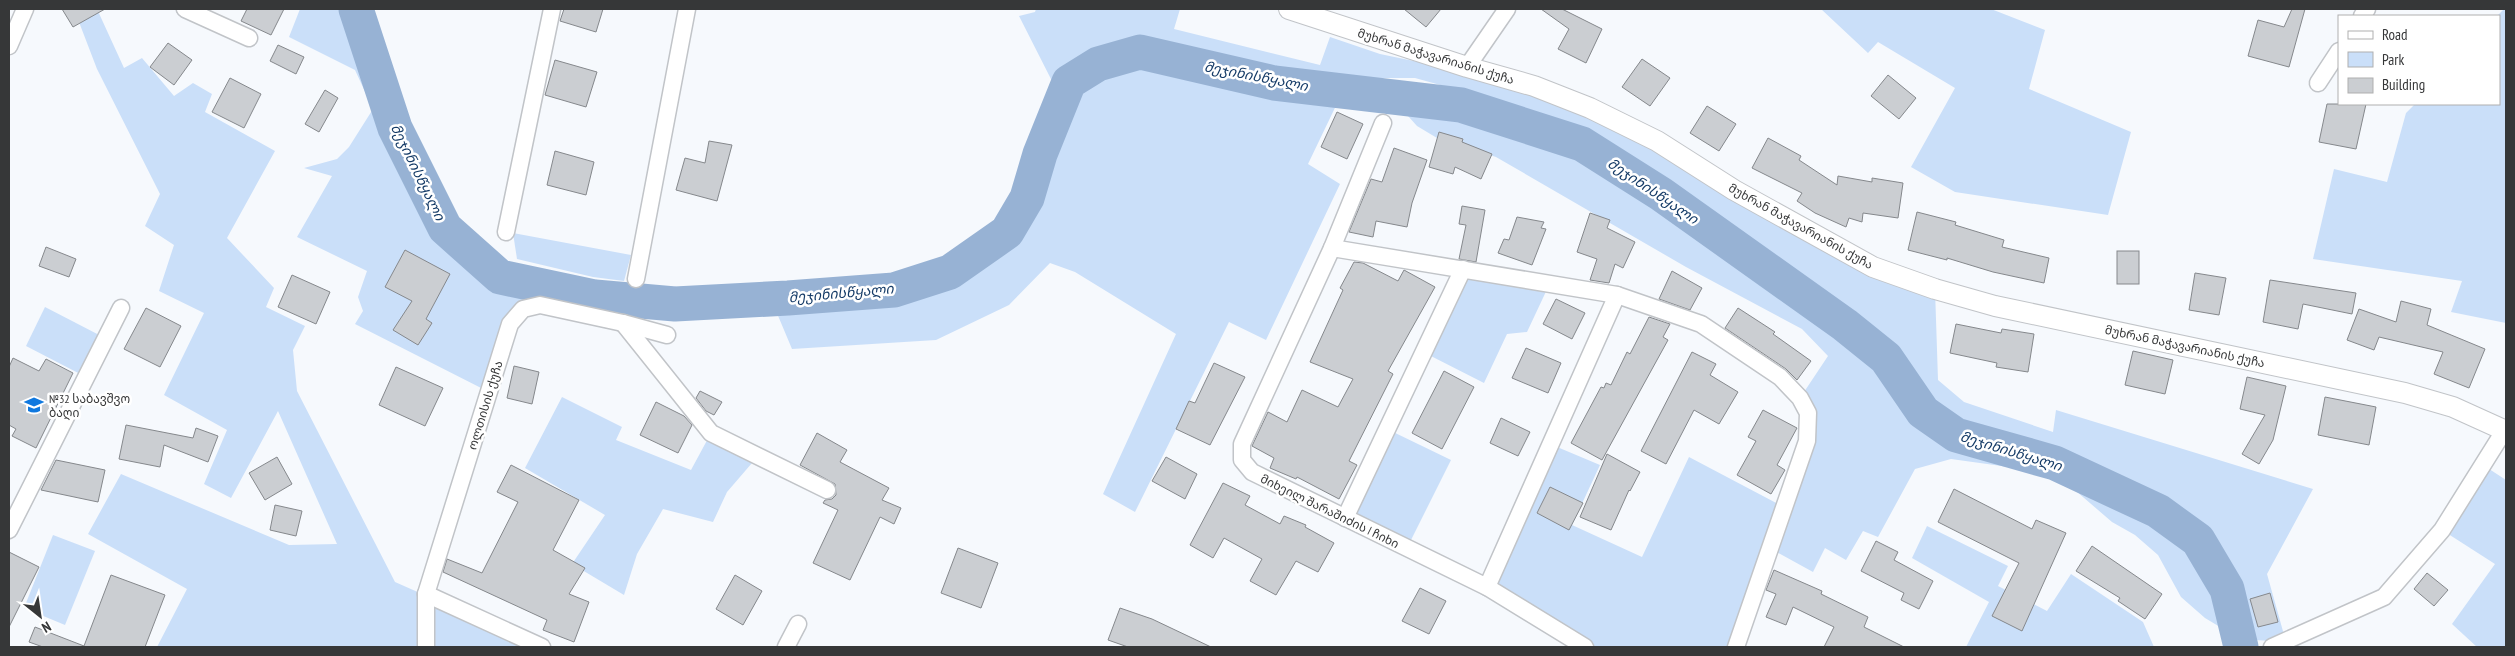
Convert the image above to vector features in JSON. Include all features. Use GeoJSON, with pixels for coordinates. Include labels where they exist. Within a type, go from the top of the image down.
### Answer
{"type":"FeatureCollection","features":[{"type":"Feature","properties":{"kind":"street"},"geometry":{"type":"LineString","coordinates":[[9,46],[25,9]]}},
{"type":"Feature","properties":{"kind":"street"},"geometry":{"type":"LineString","coordinates":[[184,9],[249,38]]}},
{"type":"Feature","properties":{"kind":"street"},"geometry":{"type":"LineString","coordinates":[[506,232],[552,9]]}},
{"type":"Feature","properties":{"kind":"street"},"geometry":{"type":"LineString","coordinates":[[636,279],[687,9]]}},
{"type":"Feature","properties":{"kind":"street","name":"მუხრან მაჭავარიანის ქუჩა"},"geometry":{"type":"LineString","coordinates":[[1289,9],[1467,67],[1534,86],[1590,108],[1657,142],[1734,190],[1873,267],[1935,289],[1995,306],[2405,392],[2453,408],[2505,431]]}},
{"type":"Feature","properties":{"kind":"street"},"geometry":{"type":"LineString","coordinates":[[1467,67],[1506,9]]}},
{"type":"Feature","properties":{"kind":"street"},"geometry":{"type":"LineString","coordinates":[[2318,83],[2338,53]]}},
{"type":"Feature","properties":{"kind":"street","name":"მიხეილ შარაშიძის I ჩიხი"},"geometry":{"type":"LineString","coordinates":[[1383,123],[1332,248],[1242,444],[1242,460],[1252,472],[1487,587],[1585,647]]}},
{"type":"Feature","properties":{"kind":"street"},"geometry":{"type":"LineString","coordinates":[[1332,248],[1617,294],[1701,324],[1780,377],[1800,398],[1808,413],[1807,441],[1736,647]]}},
{"type":"Feature","properties":{"kind":"street"},"geometry":{"type":"LineString","coordinates":[[1345,518],[1463,269]]}},
{"type":"Feature","properties":{"kind":"street"},"geometry":{"type":"LineString","coordinates":[[1487,587],[1617,294]]}},
{"type":"Feature","properties":{"kind":"street","name":"ოლთისის ქუჩა"},"geometry":{"type":"LineString","coordinates":[[426,647],[426,594],[510,324],[523,310],[540,305],[623,323],[667,335]]}},
{"type":"Feature","properties":{"kind":"street"},"geometry":{"type":"LineString","coordinates":[[9,530],[122,308]]}},
{"type":"Feature","properties":{"kind":"street"},"geometry":{"type":"LineString","coordinates":[[623,323],[711,433],[827,490]]}},
{"type":"Feature","properties":{"kind":"street"},"geometry":{"type":"LineString","coordinates":[[2279,645],[2384,597],[2442,530],[2505,431]]}},
{"type":"Feature","properties":{"kind":"street"},"geometry":{"type":"LineString","coordinates":[[426,594],[542,647]]}},
{"type":"Feature","properties":{"kind":"street"},"geometry":{"type":"LineString","coordinates":[[786,647],[798,624]]}},
{"type":"Feature","properties":{"kind":"green space"},"geometry":{"type":"Polygon","coordinates":[[[74,9],[97,9],[124,68],[142,58],[174,96],[193,83],[212,94],[205,112],[275,151],[227,238],[274,288],[266,307],[305,326],[293,350],[297,391],[395,582],[542,647],[157,647],[187,589],[88,534],[121,474],[289,545],[337,544],[278,411],[231,498],[204,484],[227,430],[164,395],[204,313],[159,291],[174,245],[145,226],[160,194],[97,69],[74,9]]]}},
{"type":"Feature","properties":{"kind":"green space"},"geometry":{"type":"Polygon","coordinates":[[[300,9],[356,9],[395,128],[445,228],[500,277],[535,284],[489,392],[355,324],[363,311],[358,297],[367,271],[297,237],[332,176],[304,168],[337,159],[349,147],[373,109],[355,70],[289,37],[300,9]]]}},
{"type":"Feature","properties":{"kind":"green space"},"geometry":{"type":"Polygon","coordinates":[[[1036,9],[1180,9],[1174,29],[1320,65],[1330,37],[1380,54],[1534,86],[1935,289],[1938,380],[1964,402],[2053,432],[2056,410],[2313,489],[2267,574],[2286,642],[2240,639],[2205,618],[2181,597],[2158,555],[2135,535],[2112,522],[2069,485],[2038,471],[1951,459],[1915,469],[1878,537],[1863,531],[1846,560],[1825,548],[1813,572],[1771,549],[1736,647],[1585,647],[1487,587],[1550,444],[1600,465],[1572,525],[1642,557],[1689,457],[1784,507],[1807,441],[1800,398],[1828,356],[1802,329],[1686,267],[1496,157],[1437,138],[1417,126],[1391,97],[1461,105],[1462,91],[1415,78],[1336,78],[1151,43],[1116,42],[1086,57],[1053,83],[1019,16],[1035,12],[1036,9]]]}},
{"type":"Feature","properties":{"kind":"green space"},"geometry":{"type":"Polygon","coordinates":[[[1821,9],[1991,9],[2045,30],[2029,89],[2131,132],[2108,215],[1955,192],[1911,167],[1955,88],[1878,42],[1868,53],[1821,9]]]}},
{"type":"Feature","properties":{"kind":"green space"},"geometry":{"type":"Polygon","coordinates":[[[2506,9],[2506,323],[2451,312],[2462,281],[2313,259],[2334,169],[2387,182],[2406,113],[2414,105],[2500,105],[2500,15],[2498,15],[2506,9]]]}},
{"type":"Feature","properties":{"kind":"green space"},"geometry":{"type":"Polygon","coordinates":[[[1140,52],[1274,83],[1343,91],[1308,164],[1340,184],[1266,340],[1229,322],[1135,512],[1103,494],[1176,334],[1075,272],[1050,263],[1009,305],[936,340],[792,349],[771,299],[894,290],[950,272],[1007,232],[1027,198],[1040,154],[1069,82],[1098,64],[1140,52]]]}},
{"type":"Feature","properties":{"kind":"green space"},"geometry":{"type":"Polygon","coordinates":[[[513,233],[631,255],[624,281],[593,277],[517,259],[513,233]]]}},
{"type":"Feature","properties":{"kind":"green space"},"geometry":{"type":"Polygon","coordinates":[[[1463,269],[1550,283],[1527,332],[1507,334],[1484,383],[1423,352],[1463,269]]]}},
{"type":"Feature","properties":{"kind":"green space"},"geometry":{"type":"Polygon","coordinates":[[[45,307],[105,338],[86,377],[26,346],[45,307]]]}},
{"type":"Feature","properties":{"kind":"green space"},"geometry":{"type":"Polygon","coordinates":[[[562,397],[622,427],[616,440],[691,470],[711,433],[758,456],[727,492],[713,522],[663,509],[637,554],[624,595],[572,564],[605,515],[525,468],[562,397]]]}},
{"type":"Feature","properties":{"kind":"green space"},"geometry":{"type":"Polygon","coordinates":[[[1387,429],[1451,460],[1407,548],[1345,518],[1387,429]]]}},
{"type":"Feature","properties":{"kind":"green space"},"geometry":{"type":"Polygon","coordinates":[[[2483,465],[2506,480],[2506,647],[2477,647],[2452,624],[2495,564],[2442,530],[2483,465]]]}},
{"type":"Feature","properties":{"kind":"green space"},"geometry":{"type":"Polygon","coordinates":[[[1927,526],[2008,566],[1998,586],[2047,611],[2071,574],[2143,622],[2154,647],[1966,647],[1989,602],[1912,558],[1927,526]]]}},
{"type":"Feature","properties":{"kind":"green space"},"geometry":{"type":"Polygon","coordinates":[[[53,535],[95,551],[65,625],[24,608],[53,535]]]}},
{"type":"Feature","properties":{"kind":"building"},"geometry":{"type":"Polygon","coordinates":[[[62,9],[105,9],[73,27],[62,9]]]}},
{"type":"Feature","properties":{"kind":"building"},"geometry":{"type":"Polygon","coordinates":[[[247,9],[284,9],[271,35],[241,21],[247,9]]]}},
{"type":"Feature","properties":{"kind":"building"},"geometry":{"type":"Polygon","coordinates":[[[564,9],[603,9],[596,32],[560,21],[564,9]]]}},
{"type":"Feature","properties":{"kind":"building"},"geometry":{"type":"Polygon","coordinates":[[[1404,9],[1441,9],[1426,27],[1404,9]]]}},
{"type":"Feature","properties":{"kind":"building"},"geometry":{"type":"Polygon","coordinates":[[[1541,9],[1562,9],[1602,29],[1586,63],[1558,49],[1569,29],[1541,9]]]}},
{"type":"Feature","properties":{"kind":"building"},"geometry":{"type":"Polygon","coordinates":[[[2292,9],[2305,9],[2289,67],[2248,56],[2258,20],[2284,27],[2292,9]]]}},
{"type":"Feature","properties":{"kind":"building"},"geometry":{"type":"Polygon","coordinates":[[[168,43],[192,60],[174,85],[150,67],[168,43]]]}},
{"type":"Feature","properties":{"kind":"building"},"geometry":{"type":"Polygon","coordinates":[[[278,45],[304,57],[296,74],[270,61],[278,45]]]}},
{"type":"Feature","properties":{"kind":"building"},"geometry":{"type":"Polygon","coordinates":[[[1642,59],[1670,78],[1650,106],[1622,87],[1642,59]]]}},
{"type":"Feature","properties":{"kind":"building"},"geometry":{"type":"Polygon","coordinates":[[[555,60],[597,72],[586,107],[545,95],[555,60]]]}},
{"type":"Feature","properties":{"kind":"building"},"geometry":{"type":"Polygon","coordinates":[[[1888,75],[1916,98],[1899,119],[1871,96],[1888,75]]]}},
{"type":"Feature","properties":{"kind":"building"},"geometry":{"type":"Polygon","coordinates":[[[230,78],[261,94],[244,128],[212,112],[230,78]]]}},
{"type":"Feature","properties":{"kind":"building"},"geometry":{"type":"Polygon","coordinates":[[[325,90],[338,98],[319,132],[305,124],[325,90]]]}},
{"type":"Feature","properties":{"kind":"building"},"geometry":{"type":"Polygon","coordinates":[[[2327,104],[2366,105],[2356,149],[2319,142],[2327,104]]]}},
{"type":"Feature","properties":{"kind":"building"},"geometry":{"type":"Polygon","coordinates":[[[1707,106],[1736,124],[1719,151],[1690,133],[1707,106]]]}},
{"type":"Feature","properties":{"kind":"building"},"geometry":{"type":"Polygon","coordinates":[[[1337,112],[1363,124],[1347,159],[1321,147],[1337,112]]]}},
{"type":"Feature","properties":{"kind":"building"},"geometry":{"type":"Polygon","coordinates":[[[1439,132],[1463,139],[1462,142],[1492,154],[1481,179],[1455,167],[1453,174],[1429,167],[1439,132]]]}},
{"type":"Feature","properties":{"kind":"building"},"geometry":{"type":"Polygon","coordinates":[[[1768,138],[1801,156],[1799,160],[1837,185],[1838,176],[1872,182],[1872,178],[1903,183],[1898,218],[1863,213],[1862,222],[1849,218],[1846,227],[1815,213],[1797,201],[1802,193],[1752,168],[1768,138]]]}},
{"type":"Feature","properties":{"kind":"building"},"geometry":{"type":"Polygon","coordinates":[[[709,141],[732,145],[717,201],[676,190],[685,158],[705,163],[709,141]]]}},
{"type":"Feature","properties":{"kind":"building"},"geometry":{"type":"Polygon","coordinates":[[[1394,148],[1427,160],[1412,203],[1407,227],[1376,221],[1373,237],[1349,232],[1371,179],[1382,182],[1394,148]]]}},
{"type":"Feature","properties":{"kind":"building"},"geometry":{"type":"Polygon","coordinates":[[[555,151],[594,162],[586,195],[547,185],[555,151]]]}},
{"type":"Feature","properties":{"kind":"building"},"geometry":{"type":"Polygon","coordinates":[[[1462,206],[1485,210],[1476,262],[1459,259],[1466,225],[1459,224],[1462,206]]]}},
{"type":"Feature","properties":{"kind":"building"},"geometry":{"type":"Polygon","coordinates":[[[1917,212],[1956,222],[1955,225],[2004,240],[2002,247],[2049,258],[2044,283],[1908,250],[1917,212]]]}},
{"type":"Feature","properties":{"kind":"building"},"geometry":{"type":"Polygon","coordinates":[[[1590,213],[1610,220],[1607,228],[1635,242],[1623,268],[1615,264],[1609,283],[1590,280],[1597,259],[1577,252],[1590,213]]]}},
{"type":"Feature","properties":{"kind":"building"},"geometry":{"type":"Polygon","coordinates":[[[1517,217],[1544,222],[1541,228],[1546,229],[1532,265],[1498,253],[1504,239],[1509,240],[1517,217]]]}},
{"type":"Feature","properties":{"kind":"building"},"geometry":{"type":"Polygon","coordinates":[[[46,247],[76,259],[69,277],[39,266],[46,247]]]}},
{"type":"Feature","properties":{"kind":"building"},"geometry":{"type":"Polygon","coordinates":[[[405,250],[450,274],[426,319],[432,323],[418,345],[393,330],[412,301],[385,287],[405,250]]]}},
{"type":"Feature","properties":{"kind":"building"},"geometry":{"type":"Polygon","coordinates":[[[2117,251],[2139,251],[2139,284],[2117,284],[2117,251]]]}},
{"type":"Feature","properties":{"kind":"building"},"geometry":{"type":"Polygon","coordinates":[[[1354,262],[1363,263],[1398,281],[1404,270],[1435,287],[1388,371],[1393,374],[1349,461],[1357,465],[1339,499],[1297,477],[1296,479],[1270,468],[1274,458],[1252,446],[1268,412],[1287,422],[1302,390],[1338,407],[1353,379],[1310,362],[1343,290],[1340,288],[1354,262]]]}},
{"type":"Feature","properties":{"kind":"building"},"geometry":{"type":"Polygon","coordinates":[[[1672,271],[1702,288],[1690,310],[1659,299],[1672,271]]]}},
{"type":"Feature","properties":{"kind":"building"},"geometry":{"type":"Polygon","coordinates":[[[2195,273],[2226,278],[2219,315],[2189,310],[2195,273]]]}},
{"type":"Feature","properties":{"kind":"building"},"geometry":{"type":"Polygon","coordinates":[[[292,275],[330,292],[316,324],[278,307],[292,275]]]}},
{"type":"Feature","properties":{"kind":"building"},"geometry":{"type":"Polygon","coordinates":[[[2270,280],[2356,293],[2352,314],[2303,304],[2298,329],[2263,322],[2270,280]]]}},
{"type":"Feature","properties":{"kind":"building"},"geometry":{"type":"Polygon","coordinates":[[[1556,299],[1585,313],[1572,339],[1543,324],[1556,299]]]}},
{"type":"Feature","properties":{"kind":"building"},"geometry":{"type":"Polygon","coordinates":[[[2401,301],[2431,309],[2427,325],[2485,349],[2469,388],[2434,374],[2443,352],[2379,337],[2374,350],[2347,340],[2359,309],[2396,322],[2401,301]]]}},
{"type":"Feature","properties":{"kind":"building"},"geometry":{"type":"Polygon","coordinates":[[[146,308],[181,326],[160,367],[124,349],[146,308]]]}},
{"type":"Feature","properties":{"kind":"building"},"geometry":{"type":"Polygon","coordinates":[[[1738,308],[1775,332],[1773,334],[1811,361],[1797,380],[1786,369],[1725,328],[1738,308]]]}},
{"type":"Feature","properties":{"kind":"building"},"geometry":{"type":"Polygon","coordinates":[[[1649,317],[1670,324],[1663,337],[1668,340],[1602,460],[1571,443],[1601,387],[1604,388],[1606,383],[1611,385],[1627,352],[1630,354],[1649,317]]]}},
{"type":"Feature","properties":{"kind":"building"},"geometry":{"type":"Polygon","coordinates":[[[1956,324],[2001,333],[2002,329],[2034,334],[2028,372],[1996,367],[1997,363],[1950,353],[1956,324]]]}},
{"type":"Feature","properties":{"kind":"building"},"geometry":{"type":"Polygon","coordinates":[[[1526,348],[1561,363],[1548,393],[1512,378],[1526,348]]]}},
{"type":"Feature","properties":{"kind":"building"},"geometry":{"type":"Polygon","coordinates":[[[2133,351],[2173,360],[2165,394],[2125,385],[2133,351]]]}},
{"type":"Feature","properties":{"kind":"building"},"geometry":{"type":"Polygon","coordinates":[[[1692,352],[1716,364],[1710,375],[1738,392],[1719,424],[1694,410],[1666,464],[1641,451],[1692,352]]]}},
{"type":"Feature","properties":{"kind":"building","name":"№32 საბავშვო ბაღი"},"geometry":{"type":"Polygon","coordinates":[[[13,358],[39,371],[46,359],[73,373],[36,448],[12,436],[16,429],[9,425],[9,367],[13,358]]]}},
{"type":"Feature","properties":{"kind":"building"},"geometry":{"type":"Polygon","coordinates":[[[1214,363],[1245,377],[1210,445],[1176,429],[1189,401],[1195,403],[1214,363]]]}},
{"type":"Feature","properties":{"kind":"building"},"geometry":{"type":"Polygon","coordinates":[[[514,366],[539,372],[532,404],[507,398],[514,366]]]}},
{"type":"Feature","properties":{"kind":"building"},"geometry":{"type":"Polygon","coordinates":[[[396,367],[443,388],[425,426],[379,405],[396,367]]]}},
{"type":"Feature","properties":{"kind":"building"},"geometry":{"type":"Polygon","coordinates":[[[1444,371],[1474,387],[1442,449],[1412,433],[1444,371]]]}},
{"type":"Feature","properties":{"kind":"building"},"geometry":{"type":"Polygon","coordinates":[[[2247,377],[2286,386],[2273,440],[2259,464],[2242,454],[2265,415],[2240,409],[2247,377]]]}},
{"type":"Feature","properties":{"kind":"building"},"geometry":{"type":"Polygon","coordinates":[[[700,391],[722,402],[714,415],[706,411],[696,398],[700,391]]]}},
{"type":"Feature","properties":{"kind":"building"},"geometry":{"type":"Polygon","coordinates":[[[2325,397],[2376,407],[2369,445],[2318,435],[2325,397]]]}},
{"type":"Feature","properties":{"kind":"building"},"geometry":{"type":"Polygon","coordinates":[[[656,402],[684,416],[692,425],[678,453],[640,435],[656,402]]]}},
{"type":"Feature","properties":{"kind":"building"},"geometry":{"type":"Polygon","coordinates":[[[1763,410],[1797,428],[1777,465],[1785,470],[1771,494],[1737,475],[1756,441],[1748,437],[1763,410]]]}},
{"type":"Feature","properties":{"kind":"building"},"geometry":{"type":"Polygon","coordinates":[[[1501,418],[1530,432],[1518,456],[1490,443],[1501,418]]]}},
{"type":"Feature","properties":{"kind":"building"},"geometry":{"type":"Polygon","coordinates":[[[126,425],[193,438],[196,428],[218,436],[208,462],[164,445],[160,467],[119,459],[126,425]]]}},
{"type":"Feature","properties":{"kind":"building"},"geometry":{"type":"Polygon","coordinates":[[[817,433],[847,450],[840,462],[889,488],[882,500],[901,508],[894,524],[880,517],[850,580],[813,563],[838,510],[823,503],[825,500],[832,499],[836,495],[835,484],[800,465],[817,433]]]}},
{"type":"Feature","properties":{"kind":"building"},"geometry":{"type":"Polygon","coordinates":[[[1607,454],[1640,472],[1629,490],[1611,530],[1580,517],[1607,454]]]}},
{"type":"Feature","properties":{"kind":"building"},"geometry":{"type":"Polygon","coordinates":[[[277,457],[292,484],[265,500],[249,473],[277,457]]]}},
{"type":"Feature","properties":{"kind":"building"},"geometry":{"type":"Polygon","coordinates":[[[1166,457],[1197,474],[1185,499],[1152,481],[1166,457]]]}},
{"type":"Feature","properties":{"kind":"building"},"geometry":{"type":"Polygon","coordinates":[[[56,460],[105,470],[98,502],[41,490],[56,460]]]}},
{"type":"Feature","properties":{"kind":"building"},"geometry":{"type":"Polygon","coordinates":[[[511,465],[579,500],[553,550],[585,568],[569,594],[589,602],[574,642],[543,630],[547,620],[443,572],[447,559],[482,573],[518,502],[497,492],[511,465]]]}},
{"type":"Feature","properties":{"kind":"building"},"geometry":{"type":"Polygon","coordinates":[[[1223,483],[1250,496],[1245,505],[1280,524],[1284,516],[1306,525],[1305,527],[1334,543],[1318,572],[1296,561],[1276,595],[1250,581],[1262,559],[1224,538],[1213,558],[1190,545],[1223,483]]]}},
{"type":"Feature","properties":{"kind":"building"},"geometry":{"type":"Polygon","coordinates":[[[1550,487],[1583,503],[1569,530],[1537,513],[1550,487]]]}},
{"type":"Feature","properties":{"kind":"building"},"geometry":{"type":"Polygon","coordinates":[[[1954,489],[2032,529],[2036,520],[2066,533],[2022,631],[1992,616],[2019,563],[1938,522],[1954,489]]]}},
{"type":"Feature","properties":{"kind":"building"},"geometry":{"type":"Polygon","coordinates":[[[275,505],[302,511],[296,536],[270,530],[275,505]]]}},
{"type":"Feature","properties":{"kind":"building"},"geometry":{"type":"Polygon","coordinates":[[[1876,541],[1898,552],[1894,560],[1933,581],[1919,609],[1901,600],[1904,593],[1861,571],[1876,541]]]}},
{"type":"Feature","properties":{"kind":"building"},"geometry":{"type":"Polygon","coordinates":[[[2092,546],[2162,594],[2145,619],[2118,601],[2120,598],[2076,571],[2092,546]]]}},
{"type":"Feature","properties":{"kind":"building"},"geometry":{"type":"Polygon","coordinates":[[[958,548],[998,563],[981,608],[941,593],[958,548]]]}},
{"type":"Feature","properties":{"kind":"building"},"geometry":{"type":"Polygon","coordinates":[[[9,552],[39,567],[9,627],[9,552]]]}},
{"type":"Feature","properties":{"kind":"building"},"geometry":{"type":"Polygon","coordinates":[[[1774,570],[1822,591],[1821,594],[1868,617],[1864,627],[1904,647],[1824,647],[1834,627],[1793,607],[1786,625],[1766,617],[1776,594],[1766,590],[1774,570]]]}},
{"type":"Feature","properties":{"kind":"building"},"geometry":{"type":"Polygon","coordinates":[[[2427,573],[2448,590],[2434,606],[2414,589],[2427,573]]]}},
{"type":"Feature","properties":{"kind":"building"},"geometry":{"type":"Polygon","coordinates":[[[111,575],[165,595],[145,647],[43,647],[29,642],[35,627],[84,646],[111,575]]]}},
{"type":"Feature","properties":{"kind":"building"},"geometry":{"type":"Polygon","coordinates":[[[735,575],[762,591],[743,625],[716,609],[735,575]]]}},
{"type":"Feature","properties":{"kind":"building"},"geometry":{"type":"Polygon","coordinates":[[[1420,588],[1446,601],[1429,634],[1402,621],[1420,588]]]}},
{"type":"Feature","properties":{"kind":"building"},"geometry":{"type":"Polygon","coordinates":[[[2270,593],[2278,622],[2258,627],[2250,599],[2270,593]]]}},
{"type":"Feature","properties":{"kind":"building"},"geometry":{"type":"Polygon","coordinates":[[[1120,608],[1152,619],[1211,647],[1128,647],[1108,640],[1120,608]]]}},
{"type":"Feature","properties":{"kind":"waterway","name":"მეჯინისწყალი"},"geometry":{"type":"LineString","coordinates":[[356,9],[395,128],[445,228],[500,277],[595,297],[675,304],[788,298],[894,290],[950,272],[1007,232],[1027,198],[1040,154],[1069,82],[1098,64],[1140,52],[1274,83],[1461,105],[1582,144],[1661,194],[1845,325],[1886,358],[1923,412],[1956,435],[2055,463],[2158,511],[2198,540],[2227,589],[2241,647]]}},
{"type":"Feature","properties":{"kind":"place","name":"№32 საბავშვო ბაღი"},"geometry":{"type":"Point","coordinates":[34,405]}}]}
